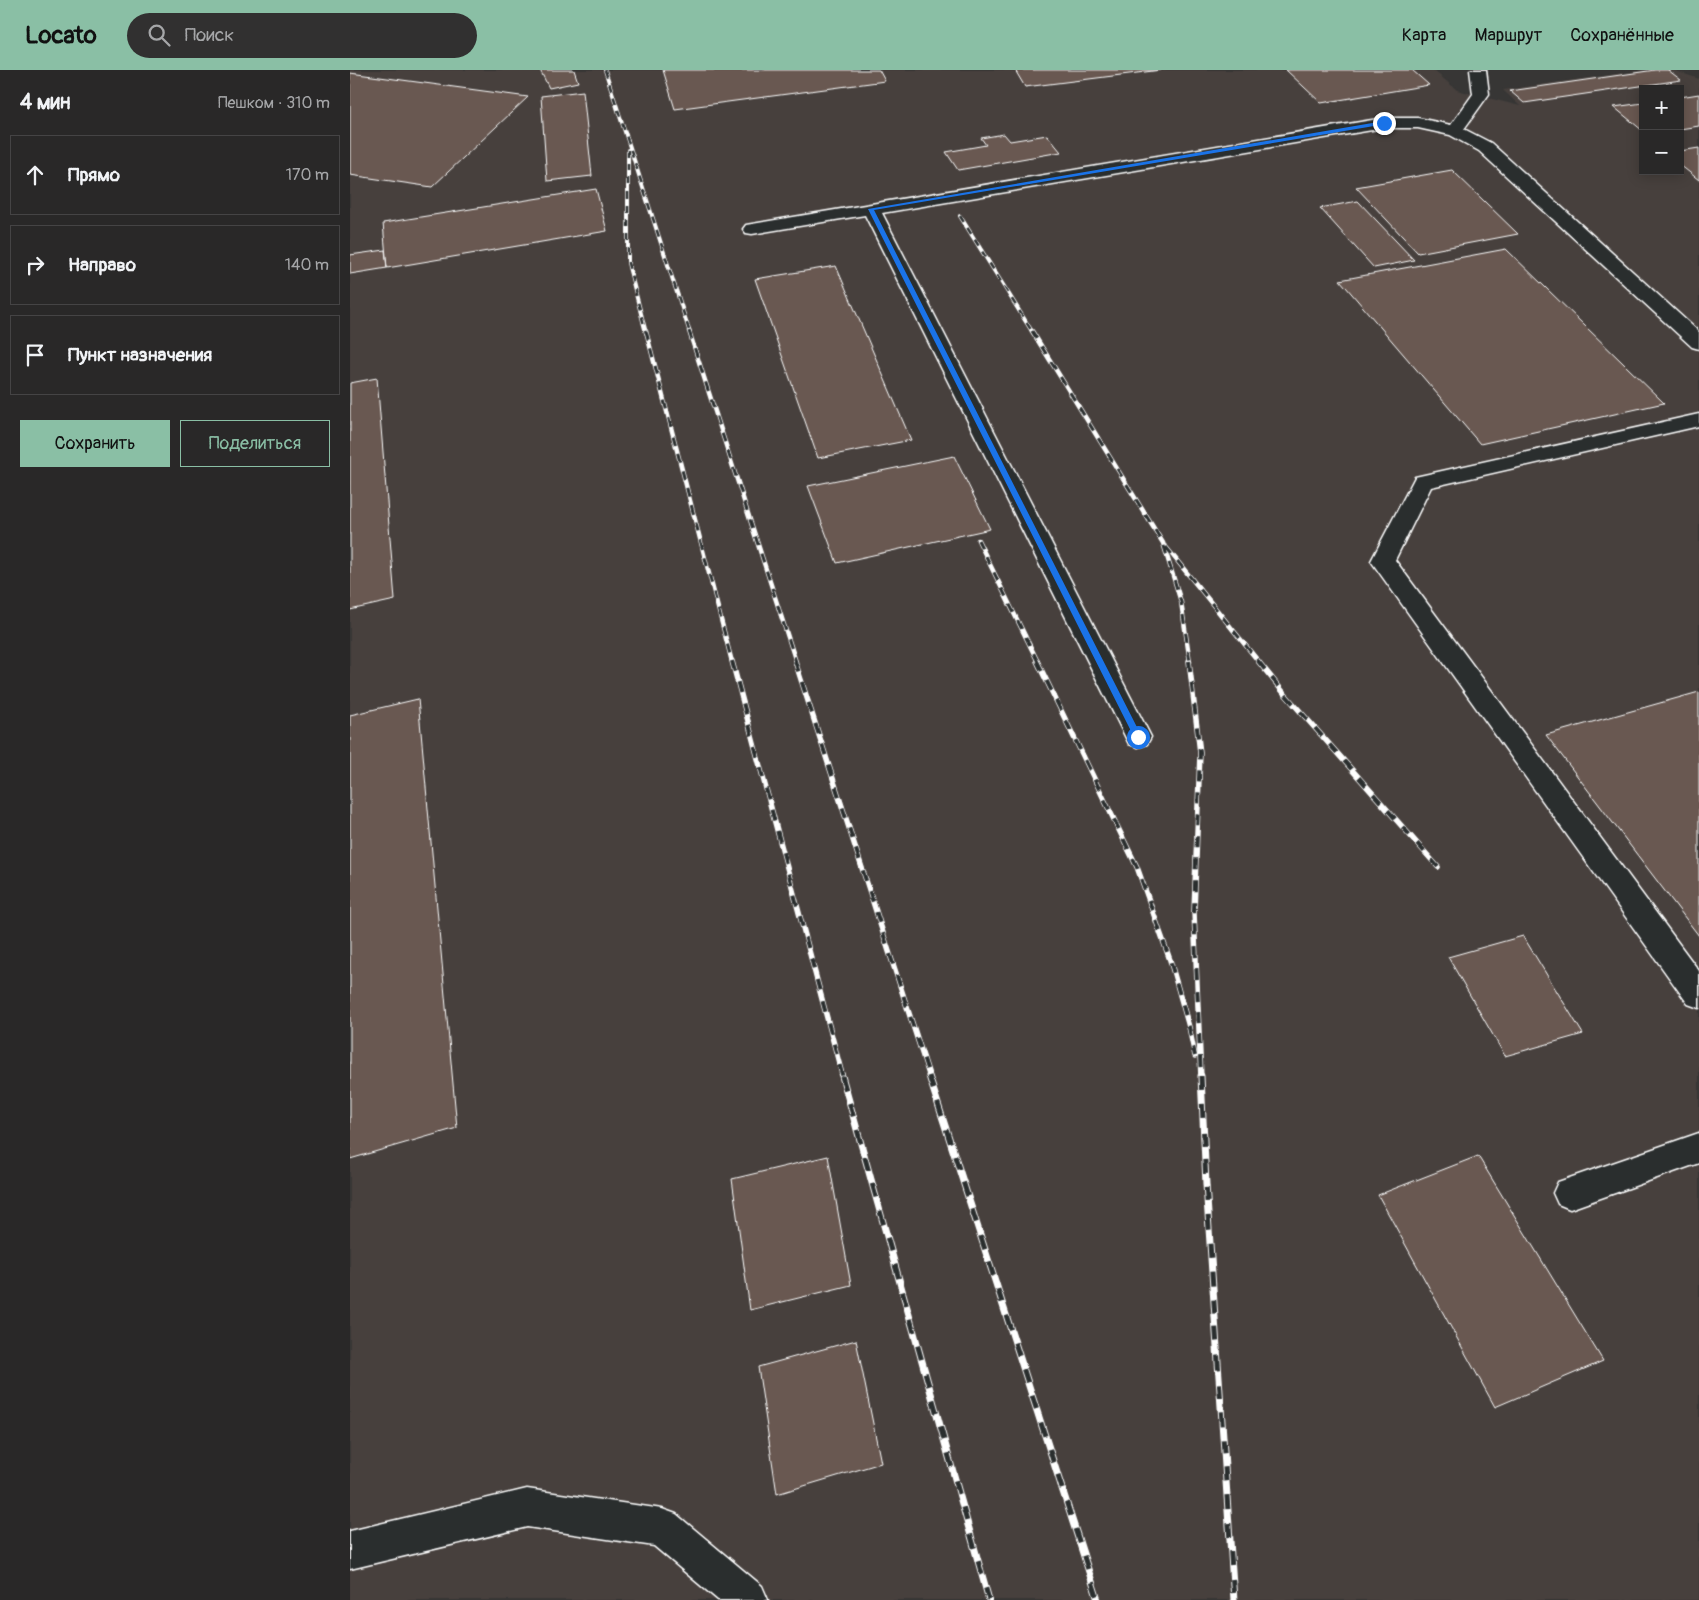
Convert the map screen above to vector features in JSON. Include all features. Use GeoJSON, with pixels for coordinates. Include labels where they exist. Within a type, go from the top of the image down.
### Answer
{"type":"FeatureCollection","features":[{"type":"Feature","properties":{"kind":"lane"},"geometry":{"type":"LineString","coordinates":[[1455,131],[1481,94],[1478,70]]}},
{"type":"Feature","properties":{"kind":"lane"},"geometry":{"type":"LineString","coordinates":[[752,228],[1384,123],[1418,123],[1455,131],[1484,147],[1699,343]]}},
{"type":"Feature","properties":{"kind":"lane"},"geometry":{"type":"LineString","coordinates":[[871,209],[1138,737]]}},
{"type":"Feature","properties":{"kind":"lane"},"geometry":{"type":"LineString","coordinates":[[1699,420],[1423,482],[1383,561],[1699,994]]}},
{"type":"Feature","properties":{"kind":"lane"},"geometry":{"type":"LineString","coordinates":[[1570,1193],[1699,1148]]}},
{"type":"Feature","properties":{"kind":"lane"},"geometry":{"type":"LineString","coordinates":[[350,1550],[527,1508],[662,1528],[748,1600]]}},
{"type":"Feature","properties":{"kind":"shaded area"},"geometry":{"type":"Polygon","coordinates":[[[350,70],[1433,70],[1457,90],[1520,106],[1503,90],[1644,70],[1673,70],[1699,79],[1699,1600],[350,1600],[350,70]]]}},
{"type":"Feature","properties":{"kind":"building"},"geometry":{"type":"Polygon","coordinates":[[[540,70],[574,70],[578,82],[549,88],[540,70]]]}},
{"type":"Feature","properties":{"kind":"building"},"geometry":{"type":"Polygon","coordinates":[[[663,70],[879,70],[885,81],[675,109],[663,70]]]}},
{"type":"Feature","properties":{"kind":"building"},"geometry":{"type":"Polygon","coordinates":[[[1015,70],[1161,70],[1025,87],[1015,70]]]}},
{"type":"Feature","properties":{"kind":"building"},"geometry":{"type":"Polygon","coordinates":[[[1286,70],[1412,70],[1429,85],[1321,103],[1286,70]]]}},
{"type":"Feature","properties":{"kind":"building"},"geometry":{"type":"Polygon","coordinates":[[[1655,70],[1668,70],[1681,80],[1524,103],[1510,91],[1655,70]]]}},
{"type":"Feature","properties":{"kind":"building"},"geometry":{"type":"Polygon","coordinates":[[[350,73],[528,97],[432,187],[350,175],[350,73]]]}},
{"type":"Feature","properties":{"kind":"building"},"geometry":{"type":"Polygon","coordinates":[[[583,91],[592,176],[547,181],[541,96],[583,91]]]}},
{"type":"Feature","properties":{"kind":"building"},"geometry":{"type":"Polygon","coordinates":[[[1699,94],[1699,126],[1684,128],[1684,96],[1699,94]]]}},
{"type":"Feature","properties":{"kind":"building"},"geometry":{"type":"Polygon","coordinates":[[[1639,104],[1639,128],[1614,107],[1639,104]]]}},
{"type":"Feature","properties":{"kind":"building"},"geometry":{"type":"Polygon","coordinates":[[[1004,134],[1010,141],[1047,135],[1061,152],[958,170],[946,152],[986,145],[981,138],[1004,134]]]}},
{"type":"Feature","properties":{"kind":"building"},"geometry":{"type":"Polygon","coordinates":[[[1699,148],[1699,180],[1684,168],[1684,150],[1699,148]]]}},
{"type":"Feature","properties":{"kind":"building"},"geometry":{"type":"Polygon","coordinates":[[[1452,170],[1518,234],[1418,253],[1356,187],[1452,170]]]}},
{"type":"Feature","properties":{"kind":"building"},"geometry":{"type":"Polygon","coordinates":[[[596,189],[607,231],[387,268],[383,223],[596,189]]]}},
{"type":"Feature","properties":{"kind":"building"},"geometry":{"type":"Polygon","coordinates":[[[1358,201],[1414,260],[1374,268],[1320,208],[1358,201]]]}},
{"type":"Feature","properties":{"kind":"building"},"geometry":{"type":"Polygon","coordinates":[[[1506,249],[1664,403],[1480,444],[1340,280],[1506,249]]]}},
{"type":"Feature","properties":{"kind":"building"},"geometry":{"type":"Polygon","coordinates":[[[385,250],[387,268],[350,274],[350,255],[385,250]]]}},
{"type":"Feature","properties":{"kind":"building"},"geometry":{"type":"Polygon","coordinates":[[[836,266],[911,440],[818,458],[755,279],[836,266]]]}},
{"type":"Feature","properties":{"kind":"building"},"geometry":{"type":"Polygon","coordinates":[[[377,378],[395,600],[350,610],[350,383],[377,378]]]}},
{"type":"Feature","properties":{"kind":"building"},"geometry":{"type":"Polygon","coordinates":[[[954,456],[990,529],[837,563],[808,486],[954,456]]]}},
{"type":"Feature","properties":{"kind":"building"},"geometry":{"type":"Polygon","coordinates":[[[1699,692],[1699,936],[1546,735],[1699,692]]]}},
{"type":"Feature","properties":{"kind":"building"},"geometry":{"type":"Polygon","coordinates":[[[418,699],[457,1128],[350,1159],[350,715],[418,699]]]}},
{"type":"Feature","properties":{"kind":"building"},"geometry":{"type":"Polygon","coordinates":[[[1523,936],[1583,1034],[1505,1056],[1448,957],[1523,936]]]}},
{"type":"Feature","properties":{"kind":"building"},"geometry":{"type":"Polygon","coordinates":[[[828,1156],[851,1285],[750,1310],[732,1179],[828,1156]]]}},
{"type":"Feature","properties":{"kind":"building"},"geometry":{"type":"Polygon","coordinates":[[[1478,1156],[1603,1361],[1495,1407],[1378,1195],[1478,1156]]]}},
{"type":"Feature","properties":{"kind":"building"},"geometry":{"type":"Polygon","coordinates":[[[856,1340],[881,1463],[777,1494],[758,1367],[856,1340]]]}},
{"type":"Feature","properties":{"kind":"railway"},"geometry":{"type":"LineString","coordinates":[[605,70],[690,333]]}},
{"type":"Feature","properties":{"kind":"railway"},"geometry":{"type":"LineString","coordinates":[[628,150],[628,263],[646,333]]}},
{"type":"Feature","properties":{"kind":"railway"},"geometry":{"type":"LineString","coordinates":[[960,216],[1033,333]]}},
{"type":"Feature","properties":{"kind":"railway"},"geometry":{"type":"LineString","coordinates":[[646,331],[732,662]]}},
{"type":"Feature","properties":{"kind":"railway"},"geometry":{"type":"LineString","coordinates":[[689,331],[796,662]]}},
{"type":"Feature","properties":{"kind":"railway"},"geometry":{"type":"LineString","coordinates":[[1032,331],[1163,543],[1181,602],[1190,662]]}},
{"type":"Feature","properties":{"kind":"railway"},"geometry":{"type":"LineString","coordinates":[[978,540],[1038,662]]}},
{"type":"Feature","properties":{"kind":"railway"},"geometry":{"type":"LineString","coordinates":[[1166,547],[1259,662]]}},
{"type":"Feature","properties":{"kind":"railway"},"geometry":{"type":"LineString","coordinates":[[732,661],[843,1078]]}},
{"type":"Feature","properties":{"kind":"railway"},"geometry":{"type":"LineString","coordinates":[[795,661],[930,1078]]}},
{"type":"Feature","properties":{"kind":"railway"},"geometry":{"type":"LineString","coordinates":[[1037,661],[1137,867],[1170,960],[1189,1027],[1195,1056]]}},
{"type":"Feature","properties":{"kind":"railway"},"geometry":{"type":"LineString","coordinates":[[1189,661],[1200,753],[1194,912],[1201,1078]]}},
{"type":"Feature","properties":{"kind":"railway"},"geometry":{"type":"LineString","coordinates":[[1258,661],[1438,867]]}},
{"type":"Feature","properties":{"kind":"railway"},"geometry":{"type":"LineString","coordinates":[[842,1076],[989,1600]]}},
{"type":"Feature","properties":{"kind":"railway"},"geometry":{"type":"LineString","coordinates":[[929,1076],[1098,1600]]}},
{"type":"Feature","properties":{"kind":"railway"},"geometry":{"type":"LineString","coordinates":[[1201,1076],[1206,1184],[1234,1600]]}},
{"type":"Feature","properties":{"kind":"route"},"geometry":{"type":"LineString","coordinates":[[1138,737],[871,209],[1384,123]]}}]}
